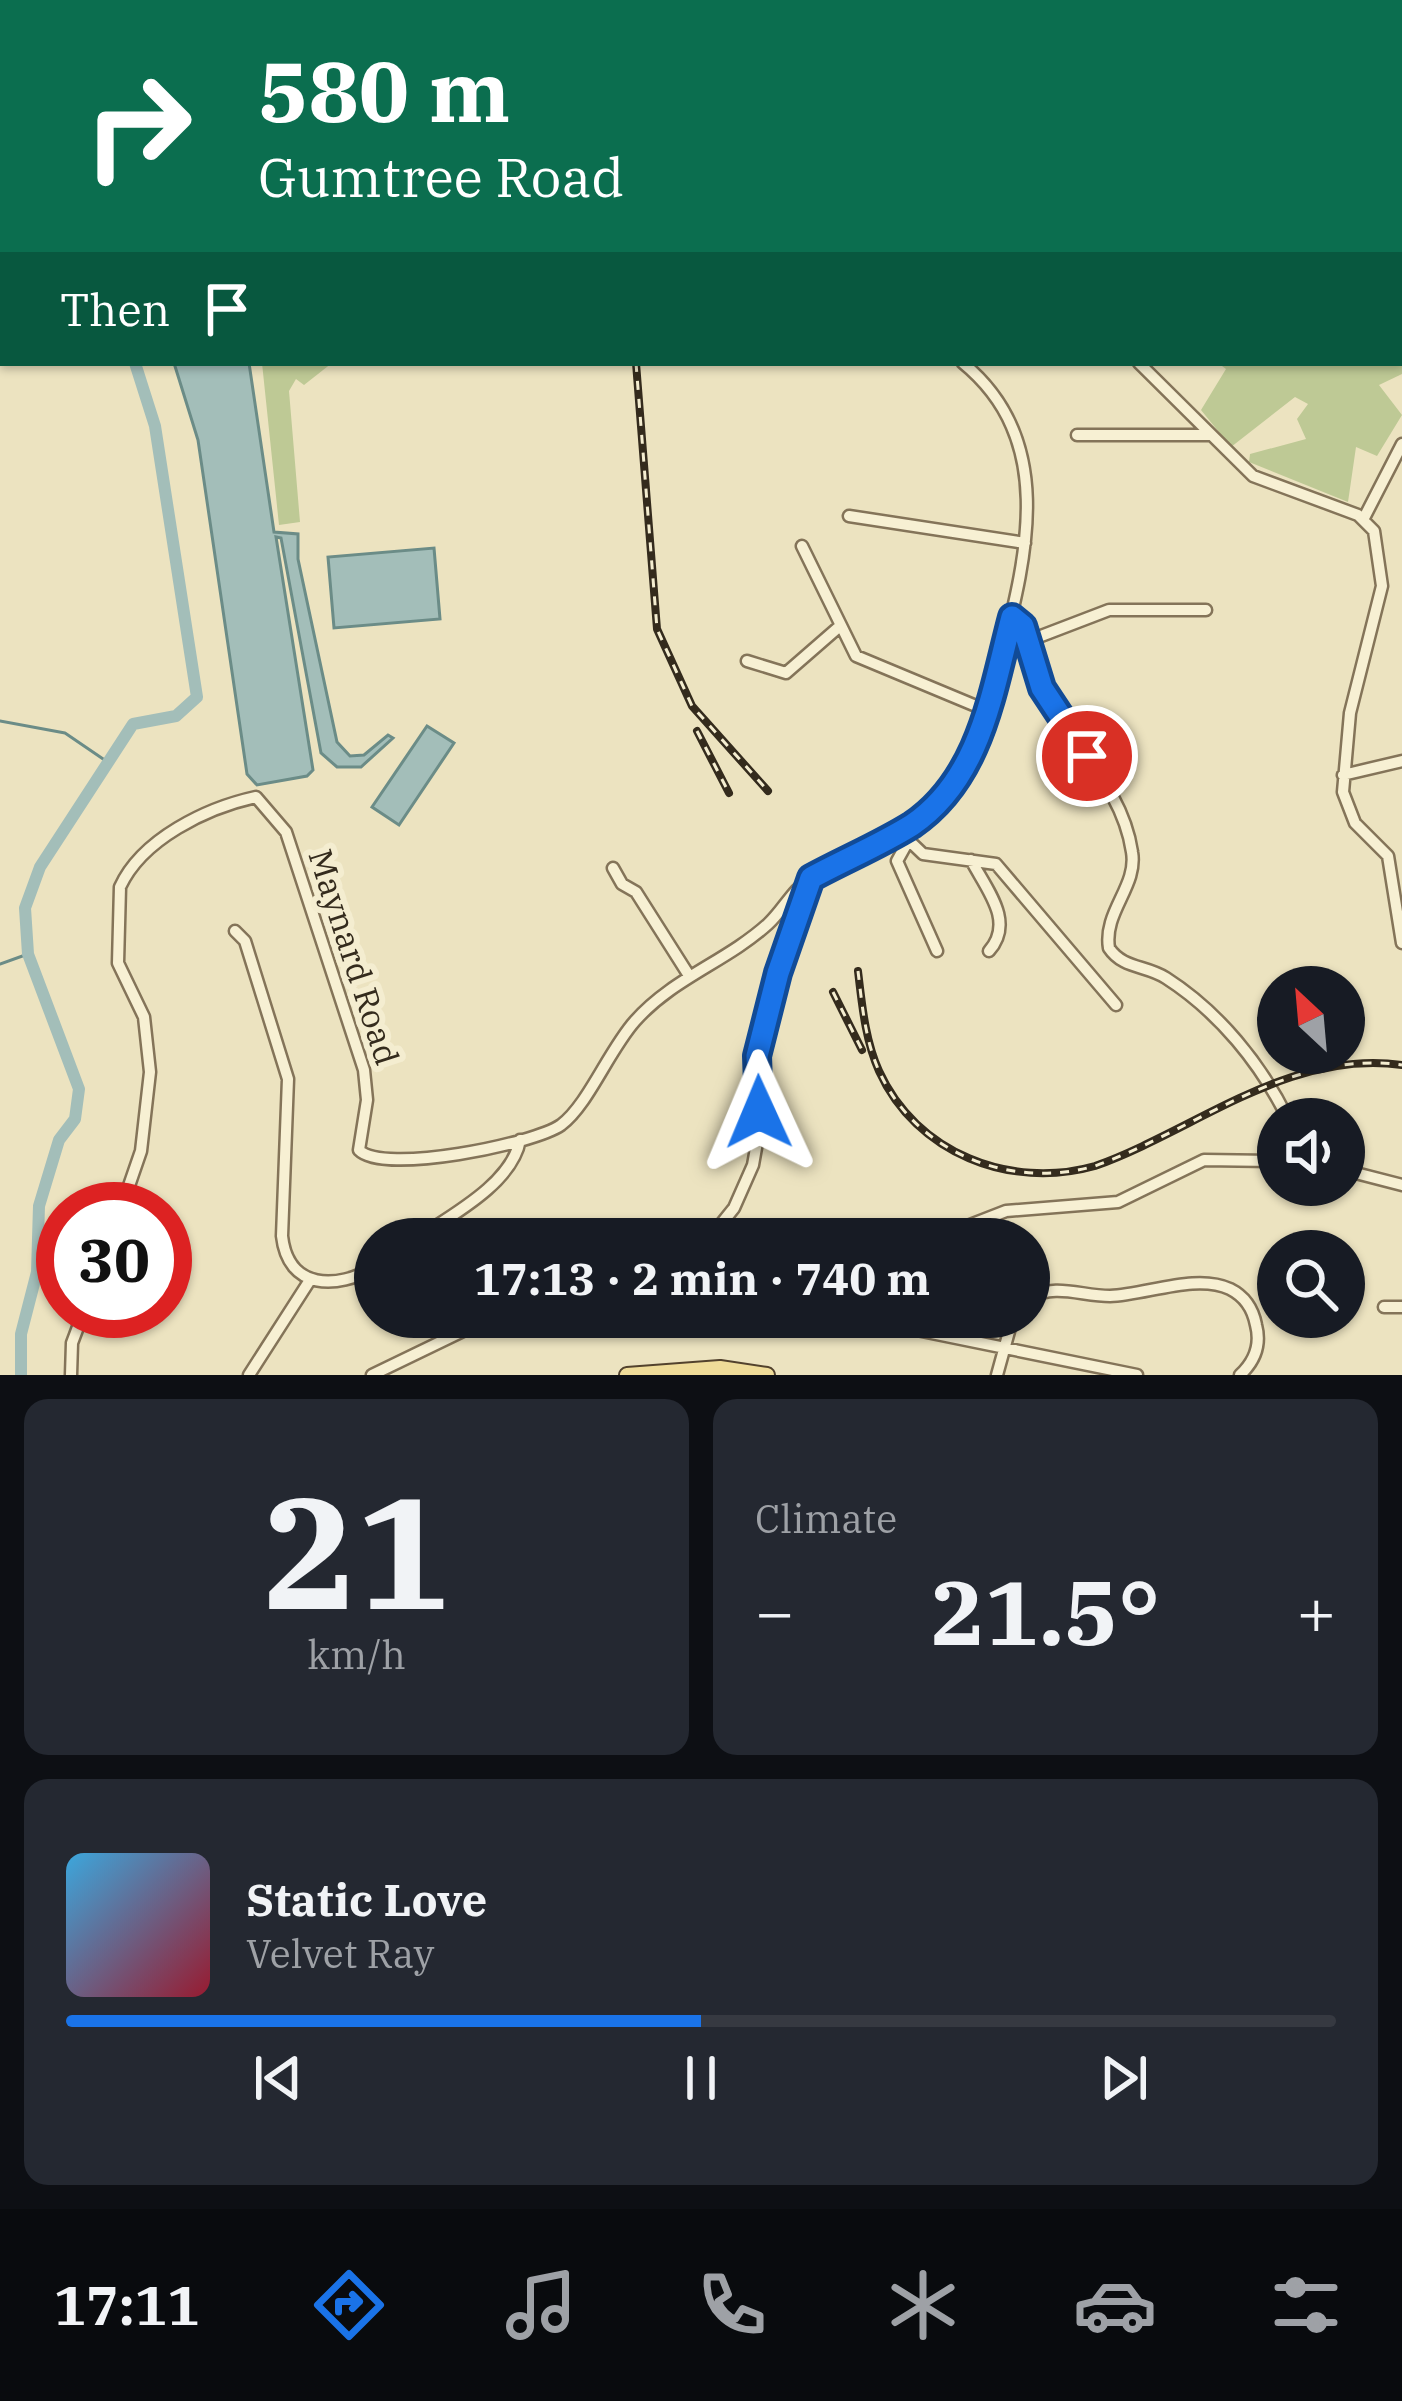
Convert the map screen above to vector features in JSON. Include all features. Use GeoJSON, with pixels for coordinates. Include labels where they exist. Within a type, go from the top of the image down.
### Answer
{"type":"FeatureCollection","features":[{"type":"Feature","properties":{"kind":"main road"},"geometry":{"type":"LineString","coordinates":[[627,1375],[694,1368],[767,1375]]}},
{"type":"Feature","properties":{"kind":"street","name":"Maynard Road"},"geometry":{"type":"LineString","coordinates":[[130,1182],[141,1151],[150,1072],[144,1017],[118,963],[120,887],[140,859],[178,829],[256,797],[286,832],[359,1053],[368,1094],[358,1138],[362,1154],[390,1161],[437,1159],[544,1134],[572,1115],[603,1060],[635,1021],[688,974],[764,928],[811,878],[903,837],[956,781],[988,711],[1012,617],[1030,510],[1016,436],[992,388],[966,366]]}},
{"type":"Feature","properties":{"kind":"street"},"geometry":{"type":"LineString","coordinates":[[1142,366],[1264,482],[1364,518],[1382,558],[1382,586],[1350,713],[1343,775],[1348,811],[1388,856],[1402,943]]}},
{"type":"Feature","properties":{"kind":"street"},"geometry":{"type":"LineString","coordinates":[[1077,435],[1210,435]]}},
{"type":"Feature","properties":{"kind":"street"},"geometry":{"type":"LineString","coordinates":[[1364,518],[1402,444]]}},
{"type":"Feature","properties":{"kind":"street"},"geometry":{"type":"LineString","coordinates":[[849,516],[1025,543]]}},
{"type":"Feature","properties":{"kind":"street"},"geometry":{"type":"LineString","coordinates":[[802,546],[861,659],[988,711]]}},
{"type":"Feature","properties":{"kind":"street"},"geometry":{"type":"LineString","coordinates":[[1028,641],[1108,610],[1206,610]]}},
{"type":"Feature","properties":{"kind":"street"},"geometry":{"type":"LineString","coordinates":[[1012,617],[1021,623],[1042,688],[1111,793],[1132,850],[1132,867],[1108,927],[1112,954],[1168,979],[1263,1070],[1277,1098]]}},
{"type":"Feature","properties":{"kind":"street"},"geometry":{"type":"LineString","coordinates":[[747,661],[786,673],[840,626]]}},
{"type":"Feature","properties":{"kind":"street"},"geometry":{"type":"LineString","coordinates":[[1343,775],[1402,761]]}},
{"type":"Feature","properties":{"kind":"street"},"geometry":{"type":"LineString","coordinates":[[937,951],[896,860],[903,837],[923,854],[999,866],[1116,1005]]}},
{"type":"Feature","properties":{"kind":"street"},"geometry":{"type":"LineString","coordinates":[[971,860],[1002,922],[1000,937],[989,951]]}},
{"type":"Feature","properties":{"kind":"street"},"geometry":{"type":"LineString","coordinates":[[613,868],[622,884],[636,892],[688,974]]}},
{"type":"Feature","properties":{"kind":"street"},"geometry":{"type":"LineString","coordinates":[[726,1218],[752,1165],[759,1131],[757,1056],[778,973],[811,878]]}},
{"type":"Feature","properties":{"kind":"street"},"geometry":{"type":"LineString","coordinates":[[235,931],[245,941],[288,1079],[283,1246],[292,1265],[310,1280],[354,1277]]}},
{"type":"Feature","properties":{"kind":"street"},"geometry":{"type":"LineString","coordinates":[[445,1218],[484,1189],[513,1157],[520,1140]]}},
{"type":"Feature","properties":{"kind":"street"},"geometry":{"type":"LineString","coordinates":[[988,1218],[1006,1211],[1118,1202],[1204,1160],[1257,1161]]}},
{"type":"Feature","properties":{"kind":"street"},"geometry":{"type":"LineString","coordinates":[[1365,1175],[1402,1185]]}},
{"type":"Feature","properties":{"kind":"street"},"geometry":{"type":"LineString","coordinates":[[249,1375],[310,1280]]}},
{"type":"Feature","properties":{"kind":"street"},"geometry":{"type":"LineString","coordinates":[[1050,1292],[1061,1289],[1106,1296],[1206,1284],[1230,1289],[1248,1303],[1258,1332],[1253,1360],[1240,1375]]}},
{"type":"Feature","properties":{"kind":"street"},"geometry":{"type":"LineString","coordinates":[[1384,1307],[1402,1307]]}},
{"type":"Feature","properties":{"kind":"street"},"geometry":{"type":"LineString","coordinates":[[71,1375],[74,1338]]}},
{"type":"Feature","properties":{"kind":"street"},"geometry":{"type":"LineString","coordinates":[[372,1375],[449,1338]]}},
{"type":"Feature","properties":{"kind":"street"},"geometry":{"type":"LineString","coordinates":[[956,1338],[1138,1375]]}},
{"type":"Feature","properties":{"kind":"street"},"geometry":{"type":"LineString","coordinates":[[999,1372],[1008,1338]]}},
{"type":"Feature","properties":{"kind":"green space"},"geometry":{"type":"Polygon","coordinates":[[[262,366],[328,366],[304,385],[296,379],[289,391],[300,522],[279,525],[262,366]]]}},
{"type":"Feature","properties":{"kind":"green space"},"geometry":{"type":"Polygon","coordinates":[[[1222,366],[1402,366],[1402,374],[1379,385],[1402,415],[1377,456],[1356,447],[1348,502],[1249,462],[1250,454],[1306,439],[1297,419],[1308,404],[1295,397],[1231,447],[1201,410],[1226,369],[1222,366]]]}},
{"type":"Feature","properties":{"kind":"water"},"geometry":{"type":"Polygon","coordinates":[[[175,366],[249,366],[274,532],[298,534],[298,559],[337,742],[350,756],[364,755],[388,735],[393,738],[361,767],[337,767],[321,753],[281,538],[276,537],[313,770],[307,776],[257,785],[247,774],[198,440],[175,366]]]}},
{"type":"Feature","properties":{"kind":"water"},"geometry":{"type":"Polygon","coordinates":[[[434,548],[440,619],[334,628],[328,557],[434,548]]]}},
{"type":"Feature","properties":{"kind":"water"},"geometry":{"type":"Polygon","coordinates":[[[427,726],[454,743],[399,825],[372,807],[427,726]]]}},
{"type":"Feature","properties":{"kind":"waterway"},"geometry":{"type":"LineString","coordinates":[[21,1375],[21,1334],[37,1272],[39,1206],[59,1140],[75,1119],[79,1089],[28,954],[25,908],[40,867],[133,724],[176,716],[197,697],[155,426],[136,366]]}},
{"type":"Feature","properties":{"kind":"waterway"},"geometry":{"type":"LineString","coordinates":[[0,721],[65,733],[109,763]]}},
{"type":"Feature","properties":{"kind":"waterway"},"geometry":{"type":"LineString","coordinates":[[0,964],[28,954]]}},
{"type":"Feature","properties":{"kind":"railway"},"geometry":{"type":"LineString","coordinates":[[636,366],[657,629],[692,706],[768,791]]}},
{"type":"Feature","properties":{"kind":"railway"},"geometry":{"type":"LineString","coordinates":[[697,731],[729,793]]}},
{"type":"Feature","properties":{"kind":"railway"},"geometry":{"type":"LineString","coordinates":[[858,971],[870,1047],[895,1100],[941,1143],[999,1168],[1031,1173],[1095,1166],[1282,1080],[1361,1063],[1402,1065]]}},
{"type":"Feature","properties":{"kind":"railway"},"geometry":{"type":"LineString","coordinates":[[833,992],[862,1050]]}},
{"type":"Feature","properties":{"kind":"route"},"geometry":{"type":"LineString","coordinates":[[759,1112],[757,1056],[778,973],[811,878],[910,826],[956,781],[985,722],[1012,617],[1023,626],[1042,688],[1087,756]]}}]}
